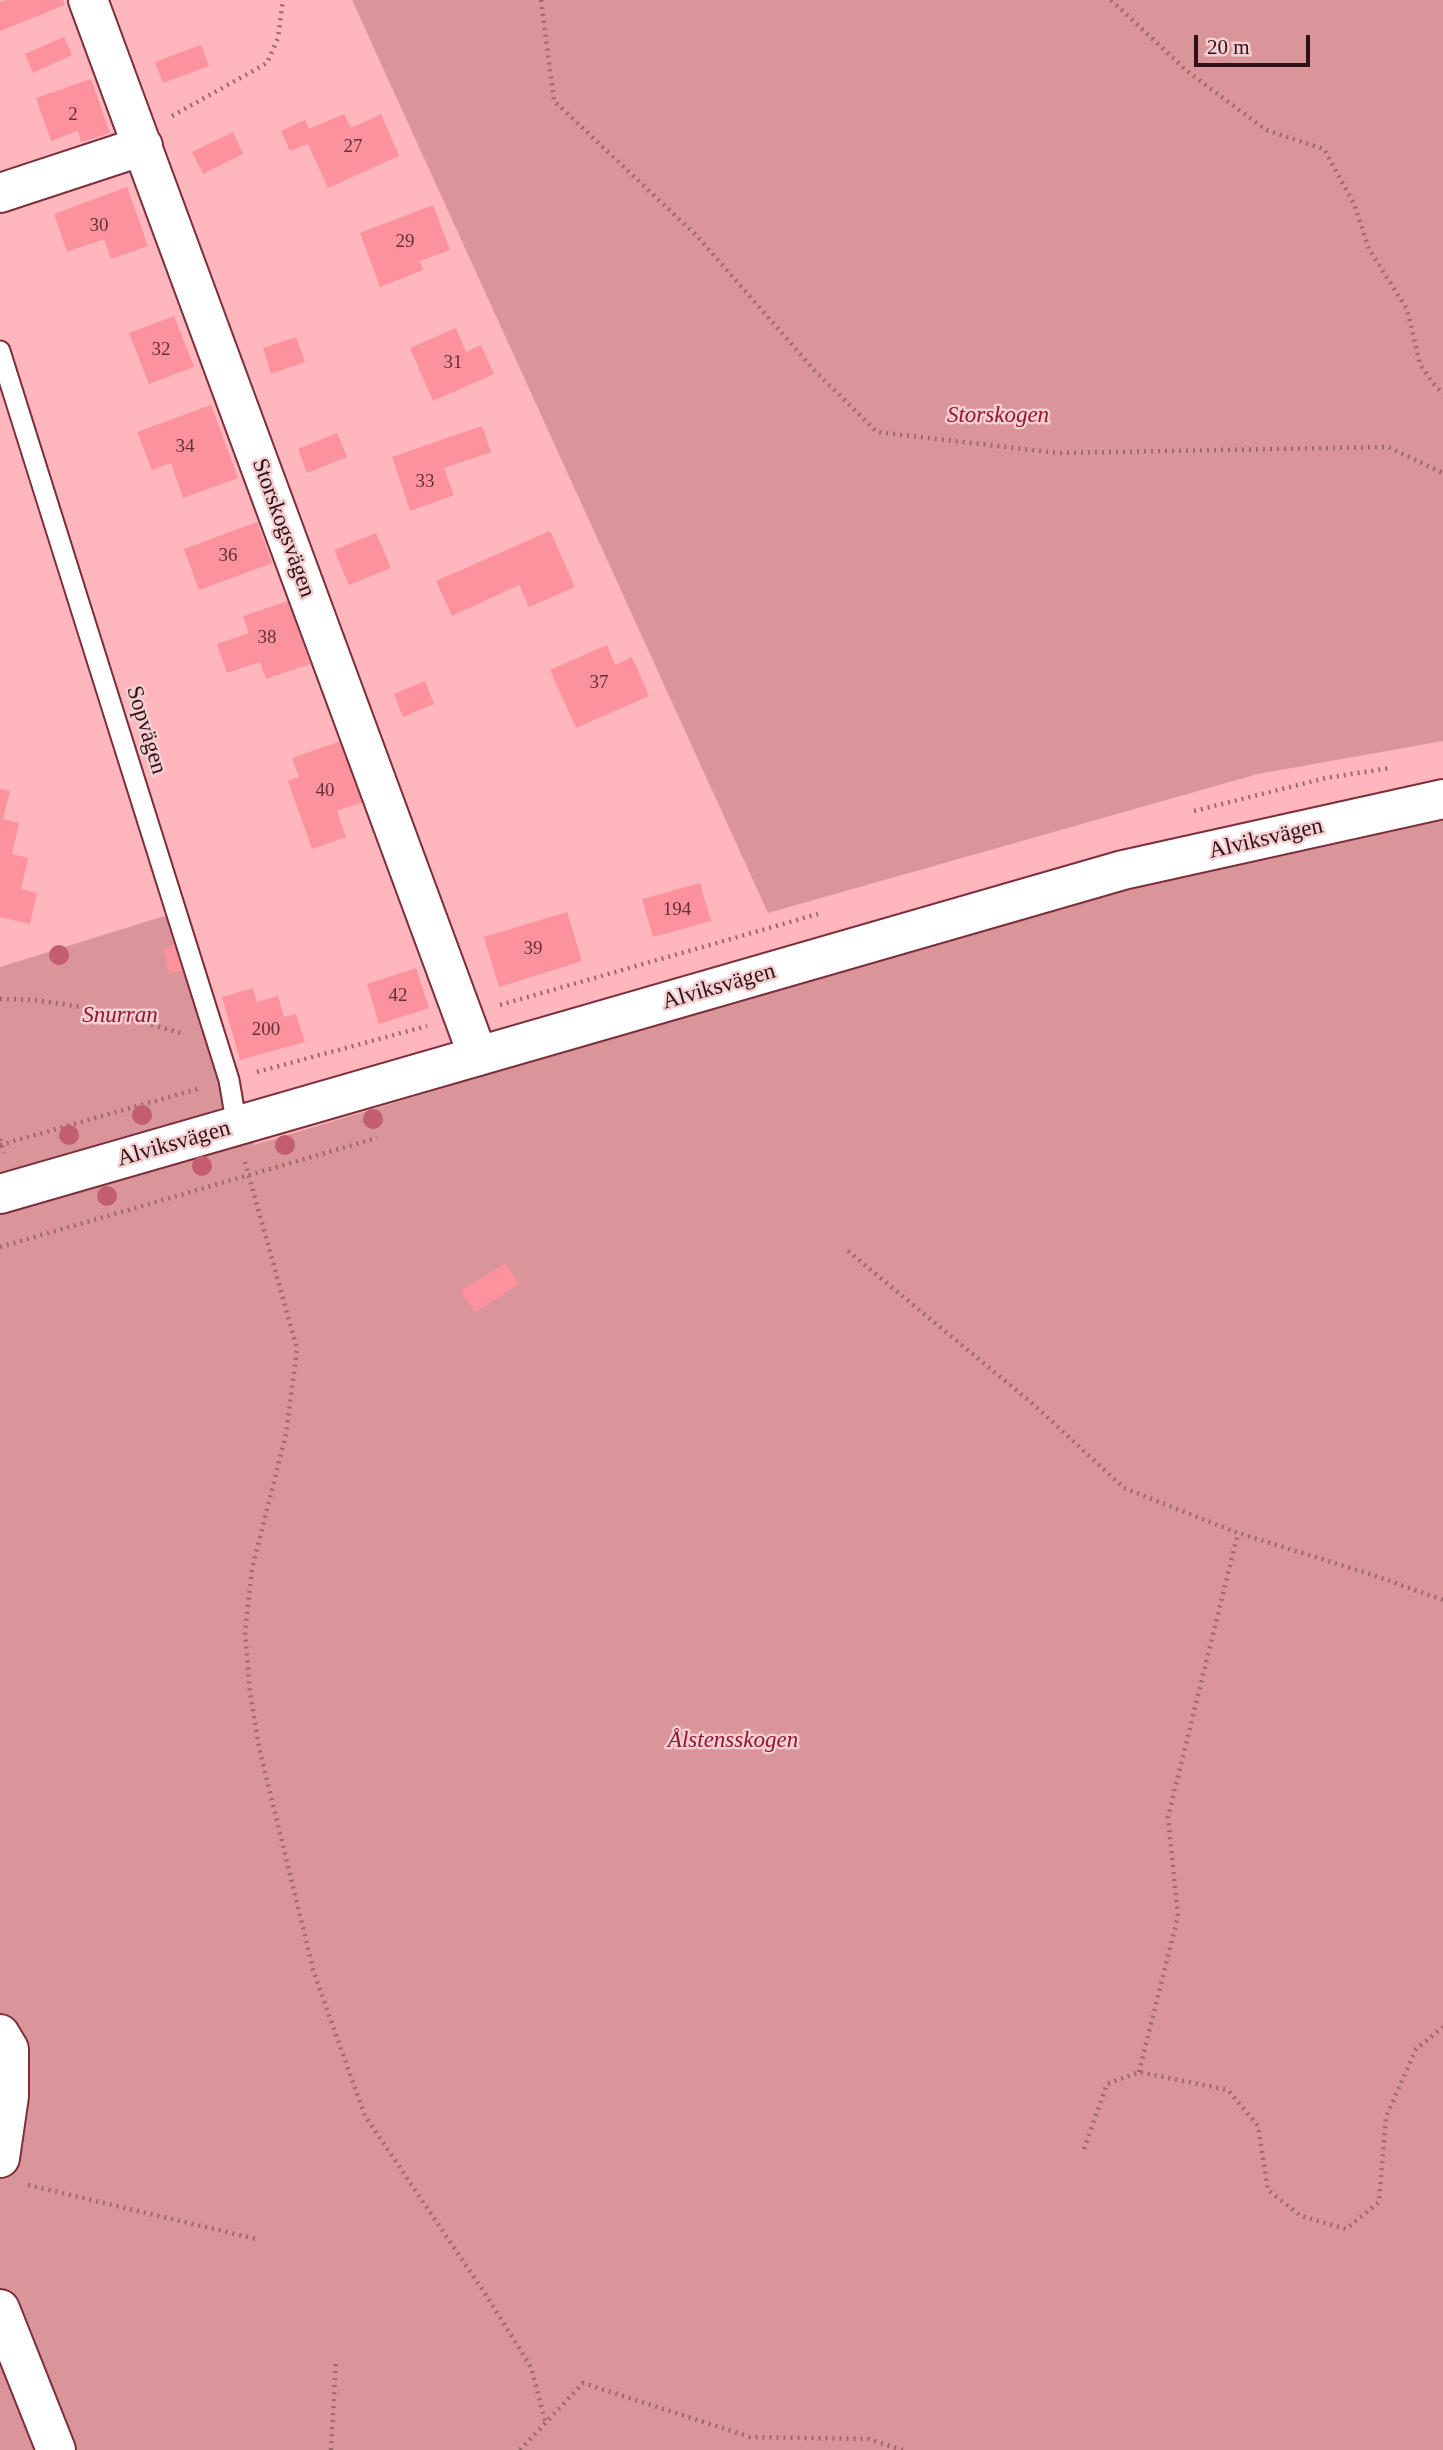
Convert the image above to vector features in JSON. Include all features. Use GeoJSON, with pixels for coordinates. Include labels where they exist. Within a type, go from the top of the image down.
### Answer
{"type":"FeatureCollection","features":[{"type":"Feature","properties":{"kind":"street","name":"Storskogsvägen"},"geometry":{"type":"LineString","coordinates":[[88,0],[478,1056]]}},
{"type":"Feature","properties":{"kind":"street"},"geometry":{"type":"LineString","coordinates":[[0,193],[143,146]]}},
{"type":"Feature","properties":{"kind":"street","name":"Alviksvägen"},"geometry":{"type":"LineString","coordinates":[[0,1194],[1123,870],[1443,799]]}},
{"type":"Feature","properties":{"kind":"street"},"geometry":{"type":"LineString","coordinates":[[0,2034],[9,2049],[9,2096],[0,2158]]}},
{"type":"Feature","properties":{"kind":"street"},"geometry":{"type":"LineString","coordinates":[[0,2309],[56,2450]]}},
{"type":"Feature","properties":{"kind":"lane","name":"Sopvägen"},"geometry":{"type":"LineString","coordinates":[[0,351],[219,1046],[229,1080],[237,1127]]}},
{"type":"Feature","properties":{"kind":"path"},"geometry":{"type":"LineString","coordinates":[[143,146],[151,126],[267,63],[278,38],[283,0]]}},
{"type":"Feature","properties":{"kind":"path"},"geometry":{"type":"LineString","coordinates":[[541,0],[554,101],[697,236],[815,372],[877,432],[1058,453],[1388,447],[1443,473]]}},
{"type":"Feature","properties":{"kind":"path"},"geometry":{"type":"LineString","coordinates":[[1111,0],[1187,71],[1266,130],[1324,149],[1354,204],[1369,249],[1407,309],[1420,363],[1443,394]]}},
{"type":"Feature","properties":{"kind":"path"},"geometry":{"type":"LineString","coordinates":[[0,999],[55,1003],[122,1016],[219,1046]]}},
{"type":"Feature","properties":{"kind":"path"},"geometry":{"type":"LineString","coordinates":[[237,1127],[247,1175],[297,1349],[286,1434],[252,1569],[245,1632],[250,1692],[269,1787],[314,1973],[365,2116],[484,2292],[531,2368],[546,2424]]}},
{"type":"Feature","properties":{"kind":"path"},"geometry":{"type":"LineString","coordinates":[[0,1247],[377,1138]]}},
{"type":"Feature","properties":{"kind":"path"},"geometry":{"type":"LineString","coordinates":[[848,1251],[1033,1404],[1124,1488],[1238,1533],[1443,1600]]}},
{"type":"Feature","properties":{"kind":"path"},"geometry":{"type":"LineString","coordinates":[[1139,2072],[1178,1916],[1168,1817],[1238,1533]]}},
{"type":"Feature","properties":{"kind":"path"},"geometry":{"type":"LineString","coordinates":[[1084,2149],[1107,2084],[1139,2072],[1228,2090],[1258,2126],[1268,2190],[1301,2216],[1346,2229],[1379,2202],[1386,2117],[1416,2049],[1443,2027]]}},
{"type":"Feature","properties":{"kind":"path"},"geometry":{"type":"LineString","coordinates":[[27,2185],[256,2238]]}},
{"type":"Feature","properties":{"kind":"path"},"geometry":{"type":"LineString","coordinates":[[331,2450],[336,2360]]}},
{"type":"Feature","properties":{"kind":"path"},"geometry":{"type":"LineString","coordinates":[[520,2450],[583,2383],[750,2437],[868,2439],[904,2450]]}},
{"type":"Feature","properties":{"kind":"green space","name":"Storskogen"},"geometry":{"type":"Polygon","coordinates":[[[352,0],[1443,0],[1443,741],[1258,774],[768,913],[352,0]]]}},
{"type":"Feature","properties":{"kind":"green space","name":"Ålstensskogen"},"geometry":{"type":"Polygon","coordinates":[[[1443,819],[1443,2450],[0,2450],[0,967],[187,909],[239,1074],[254,1145],[1122,888],[1443,819]]]}},
{"type":"Feature","properties":{"kind":"building"},"geometry":{"type":"Polygon","coordinates":[[[63,0],[65,5],[0,31],[0,2],[63,0]]]}},
{"type":"Feature","properties":{"kind":"building"},"geometry":{"type":"Polygon","coordinates":[[[64,37],[72,55],[33,73],[25,54],[64,37]]]}},
{"type":"Feature","properties":{"kind":"building"},"geometry":{"type":"Polygon","coordinates":[[[201,45],[209,66],[163,83],[155,62],[201,45]]]}},
{"type":"Feature","properties":{"kind":"building"},"geometry":{"type":"Polygon","coordinates":[[[91,79],[110,133],[81,142],[78,131],[51,141],[36,98],[91,79]]]}},
{"type":"Feature","properties":{"kind":"building"},"geometry":{"type":"Polygon","coordinates":[[[344,114],[351,128],[381,114],[399,156],[328,188],[308,144],[290,151],[281,131],[305,120],[309,129],[344,114]]]}},
{"type":"Feature","properties":{"kind":"building"},"geometry":{"type":"Polygon","coordinates":[[[233,132],[243,154],[203,174],[192,152],[233,132]]]}},
{"type":"Feature","properties":{"kind":"building"},"geometry":{"type":"Polygon","coordinates":[[[127,187],[148,246],[111,259],[104,239],[67,252],[54,214],[127,187]]]}},
{"type":"Feature","properties":{"kind":"building"},"geometry":{"type":"Polygon","coordinates":[[[433,205],[450,250],[420,261],[423,270],[380,287],[360,233],[433,205]]]}},
{"type":"Feature","properties":{"kind":"building"},"geometry":{"type":"Polygon","coordinates":[[[174,316],[194,367],[149,384],[129,333],[174,316]]]}},
{"type":"Feature","properties":{"kind":"building"},"geometry":{"type":"Polygon","coordinates":[[[456,328],[466,352],[481,345],[494,374],[433,401],[410,348],[456,328]]]}},
{"type":"Feature","properties":{"kind":"building"},"geometry":{"type":"Polygon","coordinates":[[[296,337],[305,362],[271,374],[263,348],[296,337]]]}},
{"type":"Feature","properties":{"kind":"building"},"geometry":{"type":"Polygon","coordinates":[[[211,405],[238,478],[183,498],[171,463],[152,470],[137,432],[211,405]]]}},
{"type":"Feature","properties":{"kind":"building"},"geometry":{"type":"Polygon","coordinates":[[[482,426],[491,452],[444,468],[454,495],[410,511],[392,457],[482,426]]]}},
{"type":"Feature","properties":{"kind":"building"},"geometry":{"type":"Polygon","coordinates":[[[337,433],[347,457],[307,473],[298,449],[337,433]]]}},
{"type":"Feature","properties":{"kind":"building"},"geometry":{"type":"Polygon","coordinates":[[[257,522],[272,563],[199,590],[184,549],[257,522]]]}},
{"type":"Feature","properties":{"kind":"building"},"geometry":{"type":"Polygon","coordinates":[[[550,531],[575,587],[529,607],[519,585],[452,616],[436,581],[550,531]]]}},
{"type":"Feature","properties":{"kind":"building"},"geometry":{"type":"Polygon","coordinates":[[[376,533],[391,568],[349,585],[334,550],[376,533]]]}},
{"type":"Feature","properties":{"kind":"building"},"geometry":{"type":"Polygon","coordinates":[[[288,601],[310,664],[266,679],[260,662],[227,673],[217,644],[249,633],[243,616],[288,601]]]}},
{"type":"Feature","properties":{"kind":"building"},"geometry":{"type":"Polygon","coordinates":[[[607,645],[615,665],[632,657],[649,696],[576,728],[550,670],[607,645]]]}},
{"type":"Feature","properties":{"kind":"building"},"geometry":{"type":"Polygon","coordinates":[[[425,681],[434,704],[403,717],[394,694],[425,681]]]}},
{"type":"Feature","properties":{"kind":"building"},"geometry":{"type":"Polygon","coordinates":[[[341,741],[363,802],[337,811],[346,837],[312,849],[288,781],[299,777],[292,758],[341,741]]]}},
{"type":"Feature","properties":{"kind":"building"},"geometry":{"type":"Polygon","coordinates":[[[0,789],[10,791],[3,819],[19,823],[12,854],[28,858],[21,889],[37,893],[30,924],[0,917],[0,789]]]}},
{"type":"Feature","properties":{"kind":"building"},"geometry":{"type":"Polygon","coordinates":[[[700,883],[711,921],[653,937],[642,899],[700,883]]]}},
{"type":"Feature","properties":{"kind":"building"},"geometry":{"type":"Polygon","coordinates":[[[567,912],[582,961],[499,987],[484,937],[567,912]]]}},
{"type":"Feature","properties":{"kind":"building"},"geometry":{"type":"Polygon","coordinates":[[[177,944],[184,970],[169,974],[163,948],[177,944]]]}},
{"type":"Feature","properties":{"kind":"building"},"geometry":{"type":"Polygon","coordinates":[[[416,968],[429,1008],[379,1024],[367,984],[416,968]]]}},
{"type":"Feature","properties":{"kind":"building"},"geometry":{"type":"Polygon","coordinates":[[[253,988],[257,1002],[278,996],[284,1017],[296,1014],[305,1042],[240,1060],[222,997],[253,988]]]}},
{"type":"Feature","properties":{"kind":"building"},"geometry":{"type":"Polygon","coordinates":[[[505,1263],[519,1284],[475,1313],[461,1291],[505,1263]]]}},
{"type":"Feature","properties":{"kind":"park label","name":"Snurran"},"geometry":{"type":"Point","coordinates":[120,1016]}}]}
